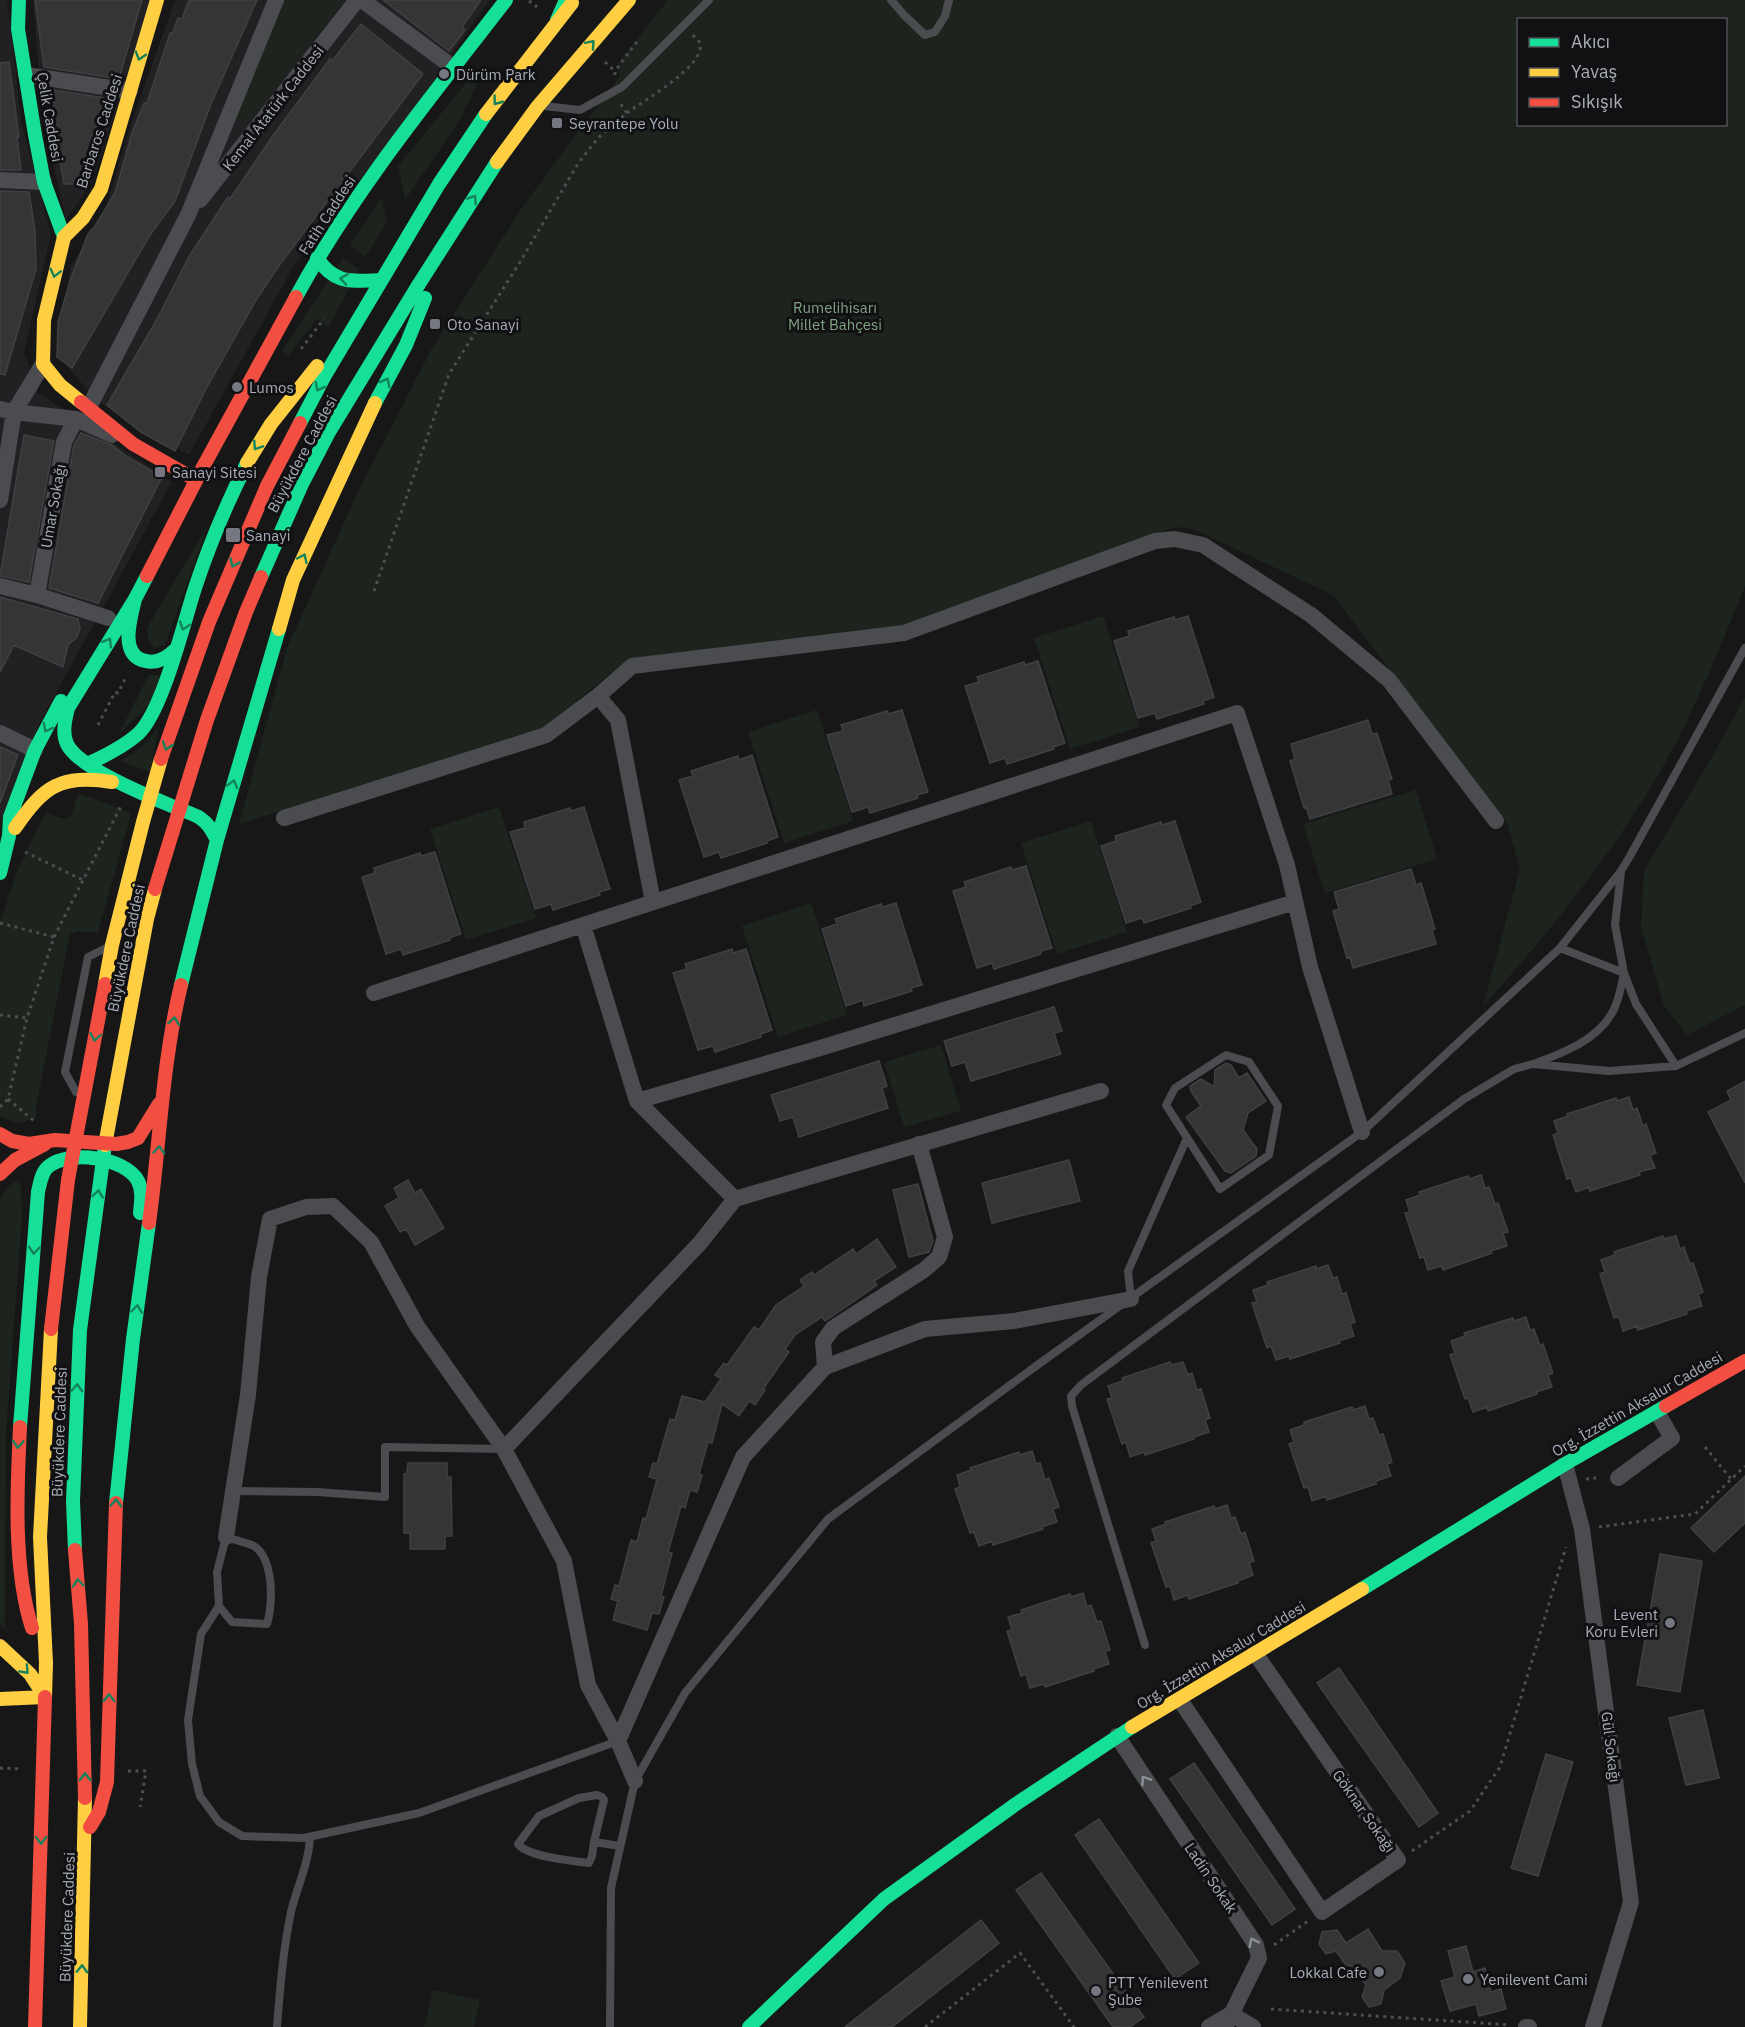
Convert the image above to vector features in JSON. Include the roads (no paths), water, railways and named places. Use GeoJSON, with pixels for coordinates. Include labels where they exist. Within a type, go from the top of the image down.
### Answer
{"type":"FeatureCollection","features":[{"type":"Feature","properties":{"kind":"main road","name":"Çelik Caddesi"},"geometry":{"type":"LineString","coordinates":[[19,0],[18,30],[44,182],[64,237]]}},
{"type":"Feature","properties":{"kind":"main road","name":"Barbaros Caddesi"},"geometry":{"type":"LineString","coordinates":[[64,237],[83,218],[101,189],[157,0]]}},
{"type":"Feature","properties":{"kind":"main road","name":"Fatih Caddesi"},"geometry":{"type":"LineString","coordinates":[[135,599],[203,467],[317,258],[382,162],[506,0]]}},
{"type":"Feature","properties":{"kind":"main road"},"geometry":{"type":"LineString","coordinates":[[557,20],[566,0]]}},
{"type":"Feature","properties":{"kind":"main road","name":"Büyükdere Caddesi"},"geometry":{"type":"LineString","coordinates":[[35,2027],[46,1663],[40,1537],[50,1337],[68,1180],[112,945],[142,822],[209,622],[267,486],[324,377],[417,219],[476,128],[574,0]]}},
{"type":"Feature","properties":{"kind":"main road","name":"Büyükdere Caddesi"},"geometry":{"type":"LineString","coordinates":[[80,2027],[85,1836],[84,1691],[73,1501],[80,1330],[99,1182],[147,919],[170,835],[207,720],[266,563],[329,432],[493,168],[538,106],[629,0]]}},
{"type":"Feature","properties":{"kind":"main road"},"geometry":{"type":"LineString","coordinates":[[64,237],[44,320],[43,364],[60,385],[133,444],[189,476]]}},
{"type":"Feature","properties":{"kind":"main road"},"geometry":{"type":"LineString","coordinates":[[85,1836],[99,1812],[107,1782],[116,1494],[142,1270],[158,1160],[165,1079],[176,1006],[217,840],[293,580],[371,410],[406,345],[424,303],[441,249]]}},
{"type":"Feature","properties":{"kind":"main road"},"geometry":{"type":"LineString","coordinates":[[317,258],[324,269],[335,278],[347,281],[381,280]]}},
{"type":"Feature","properties":{"kind":"main road"},"geometry":{"type":"LineString","coordinates":[[0,873],[9,836],[29,796],[40,783],[62,770],[87,764],[112,752],[139,733],[155,710],[230,497],[248,460],[294,394],[322,360],[348,337]]}},
{"type":"Feature","properties":{"kind":"main road"},"geometry":{"type":"LineString","coordinates":[[9,836],[5,815],[35,750],[108,618],[143,562],[189,476],[203,467]]}},
{"type":"Feature","properties":{"kind":"main road"},"geometry":{"type":"LineString","coordinates":[[135,599],[68,708],[63,723],[64,737],[69,749],[87,764],[137,790],[203,819],[212,829],[217,840]]}},
{"type":"Feature","properties":{"kind":"main road"},"geometry":{"type":"LineString","coordinates":[[135,599],[128,636],[130,650],[140,660],[151,663],[164,661],[176,650]]}},
{"type":"Feature","properties":{"kind":"main road"},"geometry":{"type":"LineString","coordinates":[[9,836],[30,805],[45,790],[58,783],[81,779],[98,780],[137,790]]}},
{"type":"Feature","properties":{"kind":"main road"},"geometry":{"type":"LineString","coordinates":[[0,1135],[12,1141],[29,1144],[55,1140],[116,1144],[128,1142],[138,1138],[145,1129],[159,1103],[165,1079]]}},
{"type":"Feature","properties":{"kind":"main road"},"geometry":{"type":"LineString","coordinates":[[0,1135],[29,1167],[38,1192]]}},
{"type":"Feature","properties":{"kind":"main road"},"geometry":{"type":"LineString","coordinates":[[0,1174],[7,1165],[20,1156],[55,1140]]}},
{"type":"Feature","properties":{"kind":"main road"},"geometry":{"type":"LineString","coordinates":[[46,1663],[37,1645],[25,1600],[18,1518],[17,1456],[38,1192],[44,1171],[48,1166],[67,1159],[116,1162],[133,1173],[140,1183],[139,1229],[143,1248],[142,1270]]}},
{"type":"Feature","properties":{"kind":"main road","name":"Org. İzzettin Aksalur Caddesi"},"geometry":{"type":"LineString","coordinates":[[749,2027],[884,1899],[1016,1804],[1117,1736],[1180,1700],[1564,1464],[1745,1361]]}},
{"type":"Feature","properties":{"kind":"main road"},"geometry":{"type":"LineString","coordinates":[[0,1646],[30,1674],[45,1697]]}},
{"type":"Feature","properties":{"kind":"main road"},"geometry":{"type":"LineString","coordinates":[[0,1699],[45,1697]]}},
{"type":"Feature","properties":{"kind":"street","name":"Kemal Atatürk Caddesi"},"geometry":{"type":"LineString","coordinates":[[89,407],[188,215],[276,0]]}},
{"type":"Feature","properties":{"kind":"street","name":"Kemal Atatürk Caddesi"},"geometry":{"type":"LineString","coordinates":[[188,215],[357,0]]}},
{"type":"Feature","properties":{"kind":"street"},"geometry":{"type":"LineString","coordinates":[[362,0],[454,68]]}},
{"type":"Feature","properties":{"kind":"street"},"geometry":{"type":"LineString","coordinates":[[26,75],[130,91]]}},
{"type":"Feature","properties":{"kind":"street"},"geometry":{"type":"LineString","coordinates":[[0,180],[44,182]]}},
{"type":"Feature","properties":{"kind":"street"},"geometry":{"type":"LineString","coordinates":[[0,500],[7,410],[43,364]]}},
{"type":"Feature","properties":{"kind":"street"},"geometry":{"type":"LineString","coordinates":[[7,410],[76,420],[133,444]]}},
{"type":"Feature","properties":{"kind":"street","name":"Umar Sokağı"},"geometry":{"type":"LineString","coordinates":[[37,595],[64,442],[76,420]]}},
{"type":"Feature","properties":{"kind":"street"},"geometry":{"type":"LineString","coordinates":[[284,818],[546,735],[598,696],[632,666],[904,633],[1155,541],[1175,538],[1203,545],[1311,615],[1389,680],[1496,821]]}},
{"type":"Feature","properties":{"kind":"street"},"geometry":{"type":"LineString","coordinates":[[0,586],[37,595],[108,618]]}},
{"type":"Feature","properties":{"kind":"street"},"geometry":{"type":"LineString","coordinates":[[598,696],[618,720],[653,902]]}},
{"type":"Feature","properties":{"kind":"street"},"geometry":{"type":"LineString","coordinates":[[374,993],[1237,713],[1287,865],[1310,967],[1362,1132]]}},
{"type":"Feature","properties":{"kind":"street"},"geometry":{"type":"LineString","coordinates":[[0,733],[35,750]]}},
{"type":"Feature","properties":{"kind":"street"},"geometry":{"type":"LineString","coordinates":[[637,1101],[829,1046],[1295,902]]}},
{"type":"Feature","properties":{"kind":"street"},"geometry":{"type":"LineString","coordinates":[[583,925],[637,1101],[735,1199]]}},
{"type":"Feature","properties":{"kind":"street"},"geometry":{"type":"LineString","coordinates":[[504,1449],[700,1243],[735,1199],[1101,1092]]}},
{"type":"Feature","properties":{"kind":"street"},"geometry":{"type":"LineString","coordinates":[[825,1367],[823,1342],[833,1328],[924,1270],[939,1257],[945,1237],[919,1144]]}},
{"type":"Feature","properties":{"kind":"street"},"geometry":{"type":"LineString","coordinates":[[226,1537],[248,1395],[259,1277],[270,1220],[306,1207],[333,1206],[370,1242],[417,1326],[504,1449],[564,1561],[588,1685],[618,1741],[635,1781]]}},
{"type":"Feature","properties":{"kind":"street"},"geometry":{"type":"LineString","coordinates":[[618,1741],[743,1457],[825,1367],[925,1329],[1014,1321],[1131,1299]]}},
{"type":"Feature","properties":{"kind":"street"},"geometry":{"type":"LineString","coordinates":[[1618,1478],[1672,1438],[1657,1412]]}},
{"type":"Feature","properties":{"kind":"street","name":"Gül Sokağı"},"geometry":{"type":"LineString","coordinates":[[1564,1464],[1582,1529],[1630,1902],[1593,2027]]}},
{"type":"Feature","properties":{"kind":"street","name":"Göknar Sokağı"},"geometry":{"type":"LineString","coordinates":[[1180,1700],[1322,1912],[1398,1860],[1255,1653]]}},
{"type":"Feature","properties":{"kind":"street","name":"Ladin Sokak"},"geometry":{"type":"LineString","coordinates":[[1117,1736],[1256,1945],[1259,1958],[1228,2020]]}},
{"type":"Feature","properties":{"kind":"street"},"geometry":{"type":"LineString","coordinates":[[1209,2027],[1228,2020],[1253,2027]]}},
{"type":"Feature","properties":{"kind":"lane"},"geometry":{"type":"LineString","coordinates":[[538,106],[580,110],[613,94],[709,0]]}},
{"type":"Feature","properties":{"kind":"lane"},"geometry":{"type":"LineString","coordinates":[[891,0],[925,35],[935,32],[945,16],[949,0]]}},
{"type":"Feature","properties":{"kind":"lane"},"geometry":{"type":"LineString","coordinates":[[610,2027],[611,1888],[635,1781],[685,1693],[828,1519],[1036,1366],[1362,1132],[1560,948],[1621,871],[1745,648]]}},
{"type":"Feature","properties":{"kind":"lane"},"geometry":{"type":"LineString","coordinates":[[1621,871],[1616,925],[1624,973],[1636,1004],[1676,1066]]}},
{"type":"Feature","properties":{"kind":"lane"},"geometry":{"type":"LineString","coordinates":[[82,1102],[65,1072],[87,957],[112,945]]}},
{"type":"Feature","properties":{"kind":"lane"},"geometry":{"type":"LineString","coordinates":[[1560,948],[1624,973]]}},
{"type":"Feature","properties":{"kind":"lane"},"geometry":{"type":"LineString","coordinates":[[1145,1645],[1072,1406],[1071,1396],[1081,1385],[1464,1100],[1514,1069],[1569,1051],[1591,1036],[1612,1014],[1624,973]]}},
{"type":"Feature","properties":{"kind":"lane"},"geometry":{"type":"LineString","coordinates":[[1533,1064],[1609,1071],[1676,1066],[1745,1033]]}},
{"type":"Feature","properties":{"kind":"lane"},"geometry":{"type":"LineString","coordinates":[[1226,1055],[1249,1062],[1278,1106],[1269,1155],[1220,1189],[1187,1137],[1166,1105],[1174,1088],[1226,1055]]}},
{"type":"Feature","properties":{"kind":"lane"},"geometry":{"type":"LineString","coordinates":[[1131,1299],[1128,1271],[1187,1137]]}},
{"type":"Feature","properties":{"kind":"lane"},"geometry":{"type":"LineString","coordinates":[[233,1491],[318,1492],[385,1497],[385,1447],[504,1449]]}},
{"type":"Feature","properties":{"kind":"lane"},"geometry":{"type":"LineString","coordinates":[[226,1537],[255,1547],[268,1565],[272,1607],[267,1624],[232,1622],[219,1606],[217,1572],[226,1537]]}},
{"type":"Feature","properties":{"kind":"lane"},"geometry":{"type":"LineString","coordinates":[[219,1606],[201,1634],[188,1720],[192,1764],[200,1796],[219,1822],[242,1836],[304,1838],[419,1812],[618,1741]]}},
{"type":"Feature","properties":{"kind":"lane"},"geometry":{"type":"LineString","coordinates":[[597,1795],[604,1800],[594,1842],[589,1863],[522,1850],[518,1844],[539,1816],[579,1798],[597,1795]]}},
{"type":"Feature","properties":{"kind":"lane"},"geometry":{"type":"LineString","coordinates":[[277,2027],[287,1936],[300,1878],[309,1851],[310,1837]]}},
{"type":"Feature","properties":{"kind":"lane"},"geometry":{"type":"LineString","coordinates":[[594,1842],[620,1846]]}},
{"type":"Feature","properties":{"kind":"place","name":"Dürüm Park"},"geometry":{"type":"Point","coordinates":[444,74]}},
{"type":"Feature","properties":{"kind":"place","name":"Seyrantepe Yolu"},"geometry":{"type":"Point","coordinates":[557,123]}},
{"type":"Feature","properties":{"kind":"place","name":"Oto Sanayi"},"geometry":{"type":"Point","coordinates":[435,324]}},
{"type":"Feature","properties":{"kind":"place","name":"Lumos"},"geometry":{"type":"Point","coordinates":[237,387]}},
{"type":"Feature","properties":{"kind":"place","name":"Sanayi Sitesi"},"geometry":{"type":"Point","coordinates":[160,472]}},
{"type":"Feature","properties":{"kind":"place","name":"Sanayi"},"geometry":{"type":"Point","coordinates":[233,535]}},
{"type":"Feature","properties":{"kind":"place","name":"Levent Koru Evleri"},"geometry":{"type":"Point","coordinates":[1670,1623]}},
{"type":"Feature","properties":{"kind":"place","name":"Lokkal Cafe"},"geometry":{"type":"Point","coordinates":[1379,1972]}},
{"type":"Feature","properties":{"kind":"place","name":"Yenilevent Cami"},"geometry":{"type":"Point","coordinates":[1468,1979]}},
{"type":"Feature","properties":{"kind":"place","name":"PTT Yenilevent Şube"},"geometry":{"type":"Point","coordinates":[1096,1991]}},
{"type":"Feature","properties":{"kind":"park label","name":"Rumelihisarı Millet Bahçesi"},"geometry":{"type":"Point","coordinates":[835,316]}}]}
